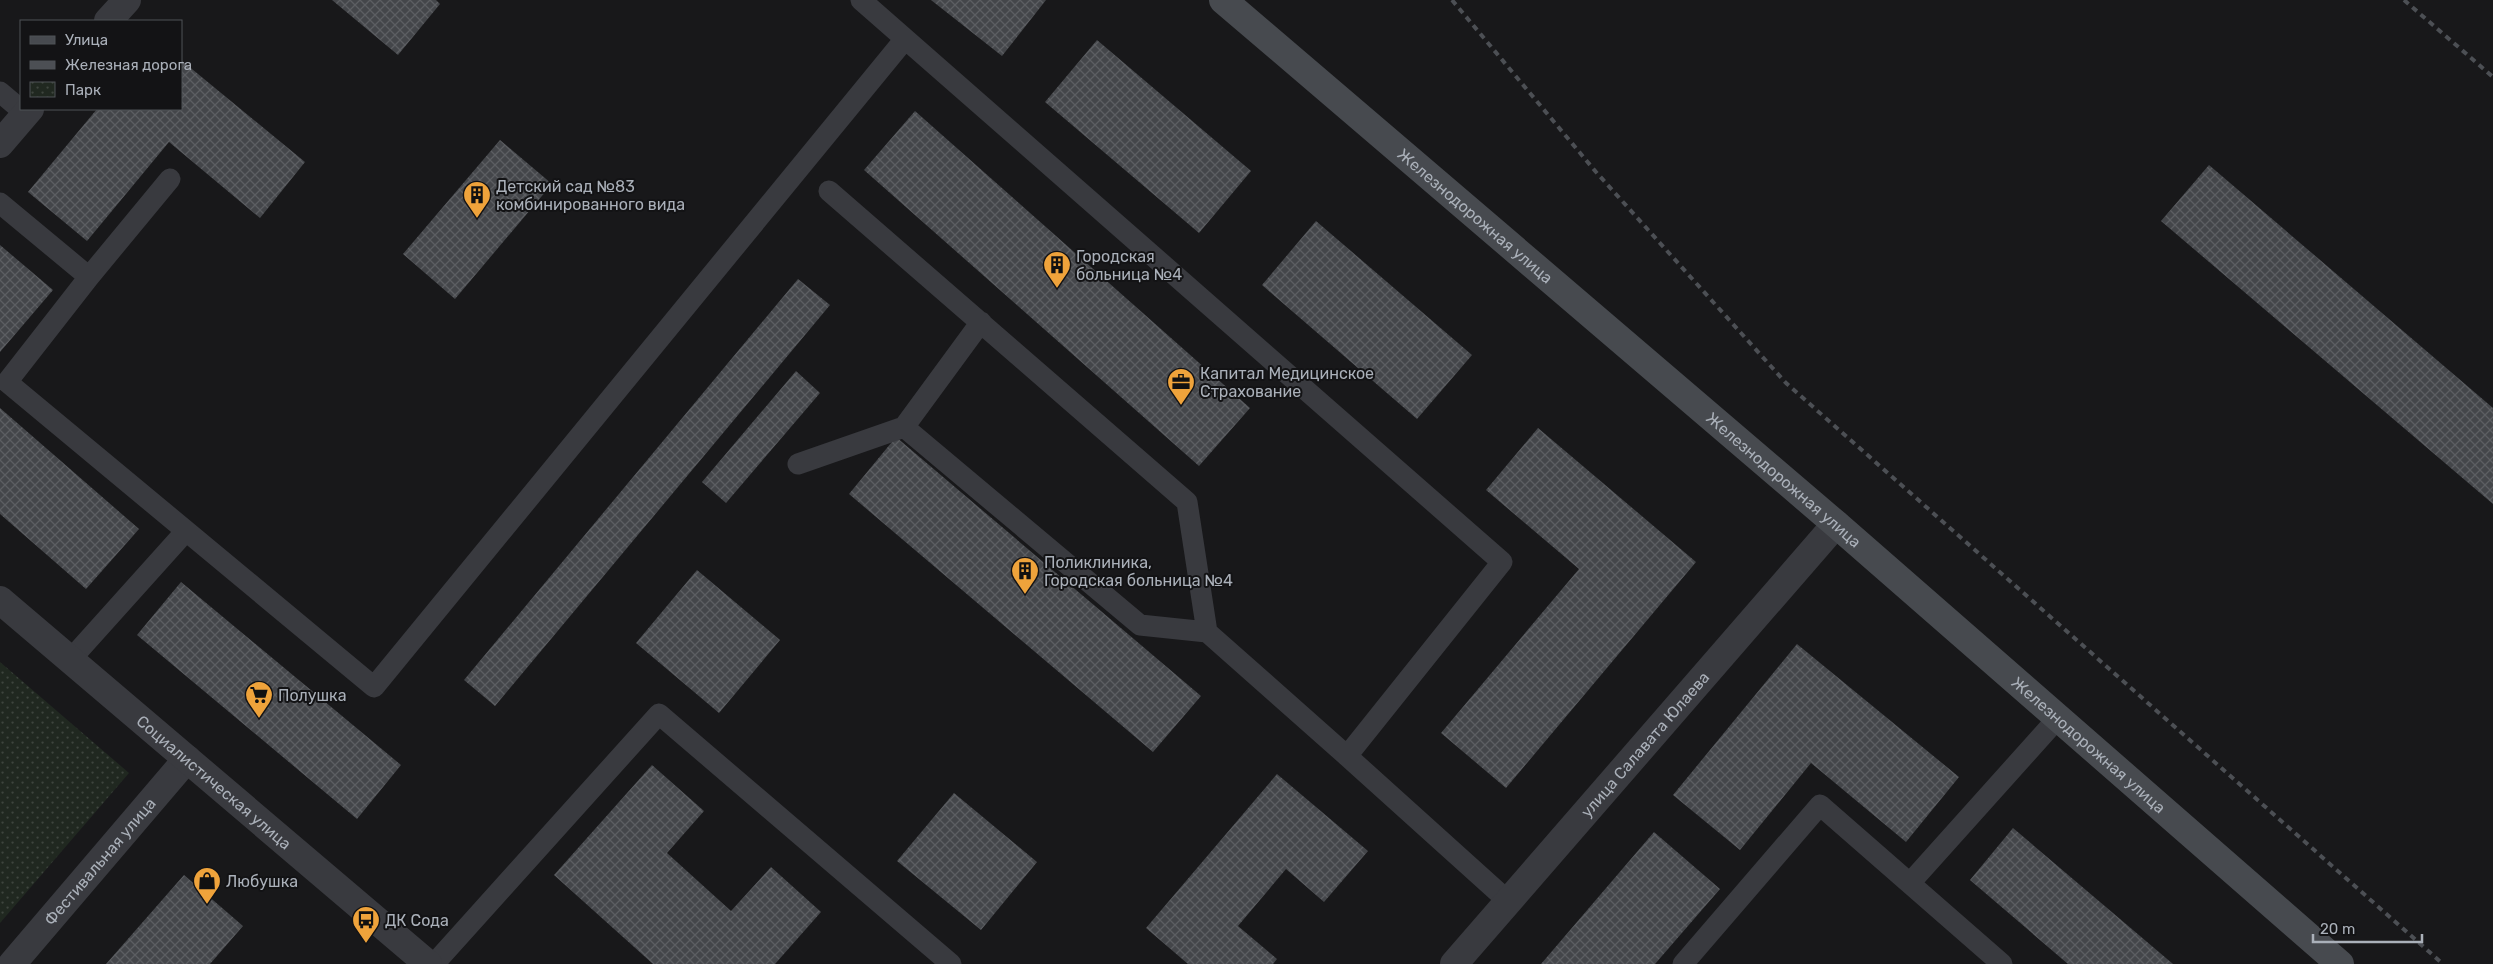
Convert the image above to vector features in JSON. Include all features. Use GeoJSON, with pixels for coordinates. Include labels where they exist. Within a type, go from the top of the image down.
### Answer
{"type":"FeatureCollection","features":[{"type":"Feature","properties":{"kind":"main road","name":"Железнодорожная улица"},"geometry":{"type":"LineString","coordinates":[[1223,0],[1836,524],[2340,964]]}},
{"type":"Feature","properties":{"kind":"street"},"geometry":{"type":"LineString","coordinates":[[109,20],[127,0]]}},
{"type":"Feature","properties":{"kind":"street"},"geometry":{"type":"LineString","coordinates":[[0,144],[28,111]]}},
{"type":"Feature","properties":{"kind":"street","name":"улица Салавата Юлаева"},"geometry":{"type":"LineString","coordinates":[[1454,964],[1836,524]]}},
{"type":"Feature","properties":{"kind":"street","name":"Социалистическая улица"},"geometry":{"type":"LineString","coordinates":[[0,600],[428,964]]}},
{"type":"Feature","properties":{"kind":"street","name":"Фестивальная улица"},"geometry":{"type":"LineString","coordinates":[[12,964],[187,759]]}},
{"type":"Feature","properties":{"kind":"lane"},"geometry":{"type":"LineString","coordinates":[[861,0],[1502,562],[1347,756]]}},
{"type":"Feature","properties":{"kind":"lane"},"geometry":{"type":"LineString","coordinates":[[170,179],[89,277],[7,382],[374,687],[905,39]]}},
{"type":"Feature","properties":{"kind":"lane"},"geometry":{"type":"LineString","coordinates":[[0,92],[20,106]]}},
{"type":"Feature","properties":{"kind":"lane"},"geometry":{"type":"LineString","coordinates":[[829,191],[1187,502],[1207,632]]}},
{"type":"Feature","properties":{"kind":"lane"},"geometry":{"type":"LineString","coordinates":[[0,203],[89,277]]}},
{"type":"Feature","properties":{"kind":"lane"},"geometry":{"type":"LineString","coordinates":[[798,464],[904,427],[980,322]]}},
{"type":"Feature","properties":{"kind":"lane"},"geometry":{"type":"LineString","coordinates":[[904,427],[1140,625],[1207,632],[1509,902]]}},
{"type":"Feature","properties":{"kind":"lane"},"geometry":{"type":"LineString","coordinates":[[71,659],[186,531]]}},
{"type":"Feature","properties":{"kind":"lane"},"geometry":{"type":"LineString","coordinates":[[434,964],[659,714],[951,964]]}},
{"type":"Feature","properties":{"kind":"lane"},"geometry":{"type":"LineString","coordinates":[[1910,884],[2058,718]]}},
{"type":"Feature","properties":{"kind":"lane"},"geometry":{"type":"LineString","coordinates":[[1683,964],[1820,805],[2002,964]]}},
{"type":"Feature","properties":{"kind":"green space"},"geometry":{"type":"Polygon","coordinates":[[[0,662],[129,773],[0,923],[0,662]]]}},
{"type":"Feature","properties":{"kind":"building"},"geometry":{"type":"Polygon","coordinates":[[[332,0],[436,0],[440,4],[398,55],[332,0]]]}},
{"type":"Feature","properties":{"kind":"building"},"geometry":{"type":"Polygon","coordinates":[[[931,0],[1046,0],[1002,56],[931,0]]]}},
{"type":"Feature","properties":{"kind":"building"},"geometry":{"type":"Polygon","coordinates":[[[1097,40],[1251,171],[1199,233],[1045,102],[1097,40]]]}},
{"type":"Feature","properties":{"kind":"building"},"geometry":{"type":"Polygon","coordinates":[[[182,61],[305,162],[260,218],[169,142],[87,241],[28,192],[96,110],[182,110],[182,61]]]}},
{"type":"Feature","properties":{"kind":"building","name":"Городская больница №4"},"geometry":{"type":"Polygon","coordinates":[[[915,111],[1250,408],[1199,466],[864,170],[915,111]]]}},
{"type":"Feature","properties":{"kind":"building","name":"Детский сад №83 комбинированного вида"},"geometry":{"type":"Polygon","coordinates":[[[500,140],[552,184],[455,299],[403,254],[500,140]]]}},
{"type":"Feature","properties":{"kind":"building"},"geometry":{"type":"Polygon","coordinates":[[[2209,165],[2493,408],[2493,504],[2161,221],[2209,165]]]}},
{"type":"Feature","properties":{"kind":"building"},"geometry":{"type":"Polygon","coordinates":[[[1316,221],[1472,355],[1417,419],[1262,285],[1316,221]]]}},
{"type":"Feature","properties":{"kind":"building"},"geometry":{"type":"Polygon","coordinates":[[[0,245],[53,290],[0,352],[0,245]]]}},
{"type":"Feature","properties":{"kind":"building"},"geometry":{"type":"Polygon","coordinates":[[[798,279],[830,305],[495,706],[464,680],[798,279]]]}},
{"type":"Feature","properties":{"kind":"building"},"geometry":{"type":"Polygon","coordinates":[[[796,371],[820,393],[726,503],[702,482],[796,371]]]}},
{"type":"Feature","properties":{"kind":"building"},"geometry":{"type":"Polygon","coordinates":[[[0,408],[139,529],[86,589],[0,514],[0,408]]]}},
{"type":"Feature","properties":{"kind":"building"},"geometry":{"type":"Polygon","coordinates":[[[1538,428],[1696,562],[1506,788],[1441,733],[1579,569],[1486,490],[1538,428]]]}},
{"type":"Feature","properties":{"kind":"building","name":"Поликлиника, Городская больница №4"},"geometry":{"type":"Polygon","coordinates":[[[896,437],[1201,696],[1153,752],[849,494],[896,437]]]}},
{"type":"Feature","properties":{"kind":"building"},"geometry":{"type":"Polygon","coordinates":[[[697,570],[780,640],[719,713],[636,643],[697,570]]]}},
{"type":"Feature","properties":{"kind":"building"},"geometry":{"type":"Polygon","coordinates":[[[181,582],[401,765],[357,819],[137,635],[181,582]]]}},
{"type":"Feature","properties":{"kind":"building"},"geometry":{"type":"Polygon","coordinates":[[[1797,644],[1959,777],[1906,842],[1811,763],[1740,850],[1673,795],[1797,644]]]}},
{"type":"Feature","properties":{"kind":"building"},"geometry":{"type":"Polygon","coordinates":[[[652,765],[704,811],[667,853],[731,911],[771,867],[821,912],[775,964],[653,964],[554,875],[652,765]]]}},
{"type":"Feature","properties":{"kind":"building"},"geometry":{"type":"Polygon","coordinates":[[[1277,774],[1368,851],[1324,902],[1286,869],[1238,926],[1277,959],[1273,964],[1188,964],[1146,928],[1277,774]]]}},
{"type":"Feature","properties":{"kind":"building"},"geometry":{"type":"Polygon","coordinates":[[[954,793],[1037,862],[981,930],[897,861],[954,793]]]}},
{"type":"Feature","properties":{"kind":"building"},"geometry":{"type":"Polygon","coordinates":[[[2013,828],[2173,964],[2068,964],[1970,880],[2013,828]]]}},
{"type":"Feature","properties":{"kind":"building"},"geometry":{"type":"Polygon","coordinates":[[[1654,832],[1720,889],[1655,964],[1541,964],[1654,832]]]}},
{"type":"Feature","properties":{"kind":"building"},"geometry":{"type":"Polygon","coordinates":[[[184,875],[243,926],[210,964],[106,964],[184,875]]]}},
{"type":"Feature","properties":{"kind":"railway"},"geometry":{"type":"LineString","coordinates":[[1452,0],[1596,172],[1786,383],[2443,964]]}},
{"type":"Feature","properties":{"kind":"railway"},"geometry":{"type":"LineString","coordinates":[[2404,0],[2493,77]]}},
{"type":"Feature","properties":{"kind":"place","name":"Детский сад №83 комбинированного вида"},"geometry":{"type":"Point","coordinates":[477,219]}},
{"type":"Feature","properties":{"kind":"place","name":"Городская больница №4"},"geometry":{"type":"Point","coordinates":[1057,289]}},
{"type":"Feature","properties":{"kind":"place","name":"Капитал Медицинское Страхование"},"geometry":{"type":"Point","coordinates":[1181,406]}},
{"type":"Feature","properties":{"kind":"place","name":"Поликлиника, Городская больница №4"},"geometry":{"type":"Point","coordinates":[1025,595]}},
{"type":"Feature","properties":{"kind":"place","name":"Полушка"},"geometry":{"type":"Point","coordinates":[259,719]}},
{"type":"Feature","properties":{"kind":"place","name":"Любушка"},"geometry":{"type":"Point","coordinates":[207,905]}},
{"type":"Feature","properties":{"kind":"place","name":"ДК Сода"},"geometry":{"type":"Point","coordinates":[366,944]}}]}
